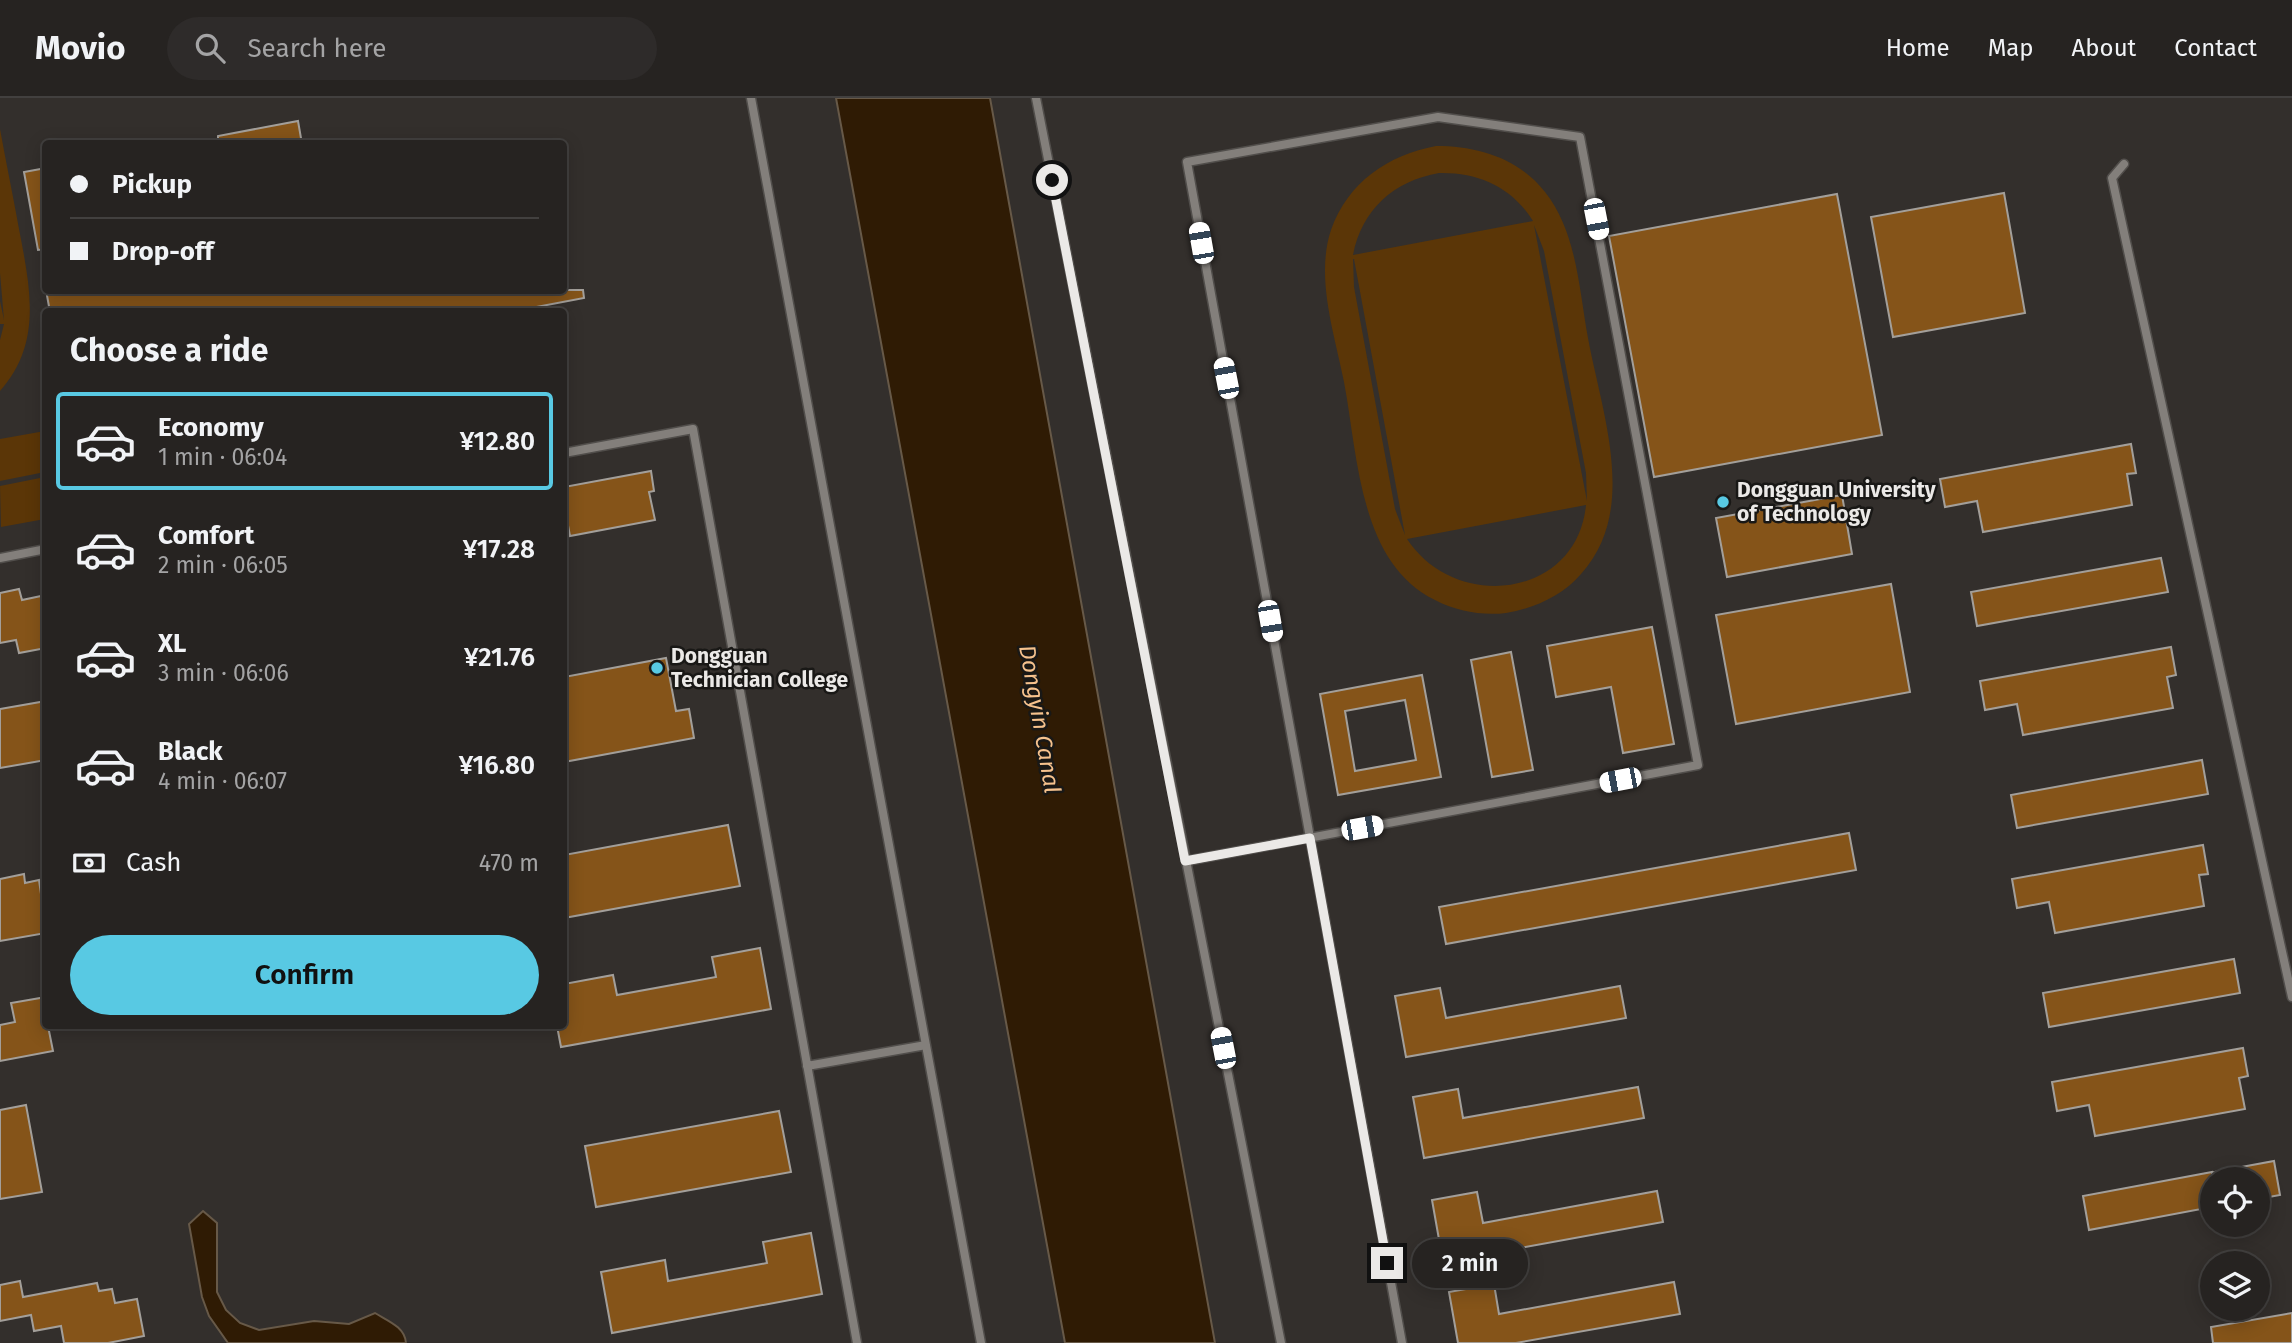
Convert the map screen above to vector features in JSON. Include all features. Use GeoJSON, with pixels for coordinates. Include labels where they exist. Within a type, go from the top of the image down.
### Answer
{"type":"FeatureCollection","features":[{"type":"Feature","properties":{"kind":"lane"},"geometry":{"type":"LineString","coordinates":[[751,98],[981,1343]]}},
{"type":"Feature","properties":{"kind":"lane"},"geometry":{"type":"LineString","coordinates":[[1036,98],[1281,1343]]}},
{"type":"Feature","properties":{"kind":"lane"},"geometry":{"type":"LineString","coordinates":[[1185,861],[1310,838],[1698,765],[1580,137],[1438,117],[1187,162],[1310,838],[1402,1343]]}},
{"type":"Feature","properties":{"kind":"lane"},"geometry":{"type":"LineString","coordinates":[[2124,164],[2112,178],[2292,997]]}},
{"type":"Feature","properties":{"kind":"lane"},"geometry":{"type":"LineString","coordinates":[[567,452],[693,429],[858,1343]]}},
{"type":"Feature","properties":{"kind":"lane"},"geometry":{"type":"LineString","coordinates":[[0,558],[42,550]]}},
{"type":"Feature","properties":{"kind":"lane"},"geometry":{"type":"LineString","coordinates":[[807,1066],[926,1045]]}},
{"type":"Feature","properties":{"kind":"shaded area"},"geometry":{"type":"Polygon","coordinates":[[[0,129],[27,272],[30,314],[23,354],[14,373],[0,391],[0,340],[4,324],[0,324],[0,301],[4,320],[0,273],[0,129]]]}},
{"type":"Feature","properties":{"kind":"shaded area"},"geometry":{"type":"Polygon","coordinates":[[[1436,146],[1467,148],[1496,156],[1522,170],[1545,192],[1556,208],[1570,243],[1579,281],[1612,460],[1609,521],[1599,549],[1574,582],[1557,595],[1527,608],[1506,613],[1469,612],[1452,607],[1435,600],[1410,583],[1391,561],[1376,534],[1359,474],[1328,306],[1325,267],[1327,248],[1338,213],[1359,185],[1386,164],[1418,150],[1436,146]],[[1453,173],[1423,177],[1394,190],[1372,211],[1357,239],[1353,255],[1533,221],[1515,199],[1493,184],[1453,173]],[[1534,225],[1587,501],[1586,473],[1544,251],[1534,225]],[[1353,259],[1354,287],[1395,509],[1405,535],[1353,259]],[[1586,505],[1407,539],[1428,563],[1454,578],[1483,585],[1512,585],[1538,576],[1561,560],[1578,536],[1586,505]]]}},
{"type":"Feature","properties":{"kind":"shaded area"},"geometry":{"type":"Polygon","coordinates":[[[42,432],[42,473],[0,481],[0,439],[42,432]]]}},
{"type":"Feature","properties":{"kind":"shaded area"},"geometry":{"type":"Polygon","coordinates":[[[42,478],[42,520],[1,527],[0,486],[42,478]]]}},
{"type":"Feature","properties":{"kind":"water","name":"Dongyin Canal"},"geometry":{"type":"Polygon","coordinates":[[[836,98],[990,98],[1215,1343],[1065,1343],[836,98]]]}},
{"type":"Feature","properties":{"kind":"water"},"geometry":{"type":"Polygon","coordinates":[[[203,1211],[217,1223],[217,1292],[226,1310],[240,1323],[259,1330],[314,1321],[349,1324],[375,1313],[399,1329],[406,1343],[228,1343],[209,1316],[202,1297],[189,1224],[203,1211]]]}},
{"type":"Feature","properties":{"kind":"building"},"geometry":{"type":"Polygon","coordinates":[[[298,121],[301,140],[218,140],[218,136],[298,121]]]}},
{"type":"Feature","properties":{"kind":"building"},"geometry":{"type":"Polygon","coordinates":[[[42,169],[42,250],[38,250],[24,172],[42,169]]]}},
{"type":"Feature","properties":{"kind":"building"},"geometry":{"type":"Polygon","coordinates":[[[2004,193],[2025,313],[1893,337],[1871,217],[2004,193]]]}},
{"type":"Feature","properties":{"kind":"building"},"geometry":{"type":"Polygon","coordinates":[[[1837,194],[1882,435],[1654,477],[1609,236],[1837,194]]]}},
{"type":"Feature","properties":{"kind":"building"},"geometry":{"type":"Polygon","coordinates":[[[567,290],[583,290],[584,298],[531,308],[49,308],[47,294],[567,294],[567,290]]]}},
{"type":"Feature","properties":{"kind":"building"},"geometry":{"type":"Polygon","coordinates":[[[2131,444],[2136,473],[2127,474],[2132,505],[1983,532],[1977,501],[1945,507],[1940,479],[2131,444]]]}},
{"type":"Feature","properties":{"kind":"building"},"geometry":{"type":"Polygon","coordinates":[[[651,471],[654,491],[649,492],[655,520],[570,536],[567,486],[651,471]]]}},
{"type":"Feature","properties":{"kind":"building"},"geometry":{"type":"Polygon","coordinates":[[[1842,495],[1852,554],[1727,577],[1716,518],[1842,495]]]}},
{"type":"Feature","properties":{"kind":"building"},"geometry":{"type":"Polygon","coordinates":[[[2161,558],[2168,592],[1977,626],[1971,592],[2161,558]]]}},
{"type":"Feature","properties":{"kind":"building"},"geometry":{"type":"Polygon","coordinates":[[[1891,584],[1910,692],[1736,724],[1716,615],[1891,584]]]}},
{"type":"Feature","properties":{"kind":"building"},"geometry":{"type":"Polygon","coordinates":[[[19,589],[22,600],[41,596],[42,649],[19,653],[16,640],[0,643],[0,593],[19,589]]]}},
{"type":"Feature","properties":{"kind":"building"},"geometry":{"type":"Polygon","coordinates":[[[1652,627],[1674,744],[1623,753],[1611,687],[1556,697],[1547,646],[1652,627]]]}},
{"type":"Feature","properties":{"kind":"building"},"geometry":{"type":"Polygon","coordinates":[[[2171,647],[2176,675],[2167,677],[2173,708],[2023,735],[2017,704],[1985,710],[1980,681],[2171,647]]]}},
{"type":"Feature","properties":{"kind":"building"},"geometry":{"type":"Polygon","coordinates":[[[1511,652],[1533,770],[1492,777],[1471,660],[1511,652]]]}},
{"type":"Feature","properties":{"kind":"building"},"geometry":{"type":"Polygon","coordinates":[[[666,658],[676,711],[689,709],[694,738],[567,761],[567,676],[666,658]]]}},
{"type":"Feature","properties":{"kind":"building"},"geometry":{"type":"Polygon","coordinates":[[[1422,675],[1441,777],[1338,795],[1320,694],[1422,675]],[[1405,700],[1345,711],[1355,771],[1416,760],[1405,700]]]}},
{"type":"Feature","properties":{"kind":"building"},"geometry":{"type":"Polygon","coordinates":[[[42,702],[42,761],[0,768],[0,709],[42,702]]]}},
{"type":"Feature","properties":{"kind":"building"},"geometry":{"type":"Polygon","coordinates":[[[2202,760],[2208,794],[2017,828],[2011,795],[2202,760]]]}},
{"type":"Feature","properties":{"kind":"building"},"geometry":{"type":"Polygon","coordinates":[[[728,825],[740,886],[567,917],[567,854],[728,825]]]}},
{"type":"Feature","properties":{"kind":"building"},"geometry":{"type":"Polygon","coordinates":[[[1849,833],[1856,870],[1446,944],[1439,907],[1849,833]]]}},
{"type":"Feature","properties":{"kind":"building"},"geometry":{"type":"Polygon","coordinates":[[[2203,845],[2208,874],[2199,875],[2204,906],[2055,933],[2049,902],[2017,908],[2012,879],[2203,845]]]}},
{"type":"Feature","properties":{"kind":"building"},"geometry":{"type":"Polygon","coordinates":[[[24,874],[25,883],[39,880],[42,894],[42,934],[0,941],[0,879],[24,874]]]}},
{"type":"Feature","properties":{"kind":"building"},"geometry":{"type":"Polygon","coordinates":[[[760,948],[771,1009],[561,1047],[558,1029],[567,1029],[567,983],[613,975],[617,995],[716,977],[712,957],[760,948]]]}},
{"type":"Feature","properties":{"kind":"building"},"geometry":{"type":"Polygon","coordinates":[[[2234,959],[2240,993],[2049,1027],[2043,993],[2234,959]]]}},
{"type":"Feature","properties":{"kind":"building"},"geometry":{"type":"Polygon","coordinates":[[[1620,986],[1626,1018],[1406,1057],[1395,996],[1440,988],[1446,1018],[1620,986]]]}},
{"type":"Feature","properties":{"kind":"building"},"geometry":{"type":"Polygon","coordinates":[[[42,998],[42,1029],[49,1029],[53,1051],[0,1061],[0,1025],[15,1022],[11,1003],[42,998]]]}},
{"type":"Feature","properties":{"kind":"building"},"geometry":{"type":"Polygon","coordinates":[[[2243,1048],[2248,1076],[2239,1078],[2245,1109],[2095,1136],[2089,1105],[2057,1111],[2052,1082],[2243,1048]]]}},
{"type":"Feature","properties":{"kind":"building"},"geometry":{"type":"Polygon","coordinates":[[[1638,1087],[1644,1118],[1424,1158],[1413,1097],[1458,1089],[1463,1118],[1638,1087]]]}},
{"type":"Feature","properties":{"kind":"building"},"geometry":{"type":"Polygon","coordinates":[[[26,1105],[42,1192],[0,1199],[0,1110],[26,1105]]]}},
{"type":"Feature","properties":{"kind":"building"},"geometry":{"type":"Polygon","coordinates":[[[779,1111],[791,1172],[596,1207],[585,1146],[779,1111]]]}},
{"type":"Feature","properties":{"kind":"building"},"geometry":{"type":"Polygon","coordinates":[[[2274,1161],[2280,1195],[2270,1197],[2270,1167],[2241,1167],[2274,1161]]]}},
{"type":"Feature","properties":{"kind":"building"},"geometry":{"type":"Polygon","coordinates":[[[2200,1174],[2200,1209],[2089,1230],[2083,1196],[2200,1174]]]}},
{"type":"Feature","properties":{"kind":"building"},"geometry":{"type":"Polygon","coordinates":[[[1657,1191],[1663,1222],[1443,1262],[1432,1200],[1477,1192],[1483,1223],[1657,1191]]]}},
{"type":"Feature","properties":{"kind":"building"},"geometry":{"type":"Polygon","coordinates":[[[811,1233],[822,1294],[612,1333],[601,1272],[665,1260],[668,1281],[767,1263],[763,1242],[811,1233]]]}},
{"type":"Feature","properties":{"kind":"building"},"geometry":{"type":"Polygon","coordinates":[[[20,1281],[23,1297],[97,1283],[99,1291],[112,1289],[115,1303],[137,1299],[144,1336],[108,1343],[64,1343],[61,1326],[34,1331],[31,1315],[0,1321],[0,1285],[20,1281]]]}},
{"type":"Feature","properties":{"kind":"building"},"geometry":{"type":"Polygon","coordinates":[[[1674,1282],[1680,1314],[1516,1343],[1458,1343],[1449,1292],[1494,1284],[1499,1314],[1674,1282]]]}},
{"type":"Feature","properties":{"kind":"building"},"geometry":{"type":"Polygon","coordinates":[[[2292,1313],[2292,1343],[2213,1343],[2211,1327],[2246,1321],[2270,1321],[2270,1317],[2292,1313]]]}},
{"type":"Feature","properties":{"kind":"place","name":"Dongguan University of Technology"},"geometry":{"type":"Point","coordinates":[1723,502]}},
{"type":"Feature","properties":{"kind":"place","name":"Dongguan Technician College"},"geometry":{"type":"Point","coordinates":[657,668]}},
{"type":"Feature","properties":{"kind":"route"},"geometry":{"type":"LineString","coordinates":[[1052,180],[1185,861],[1310,838],[1387,1263]]}}]}
